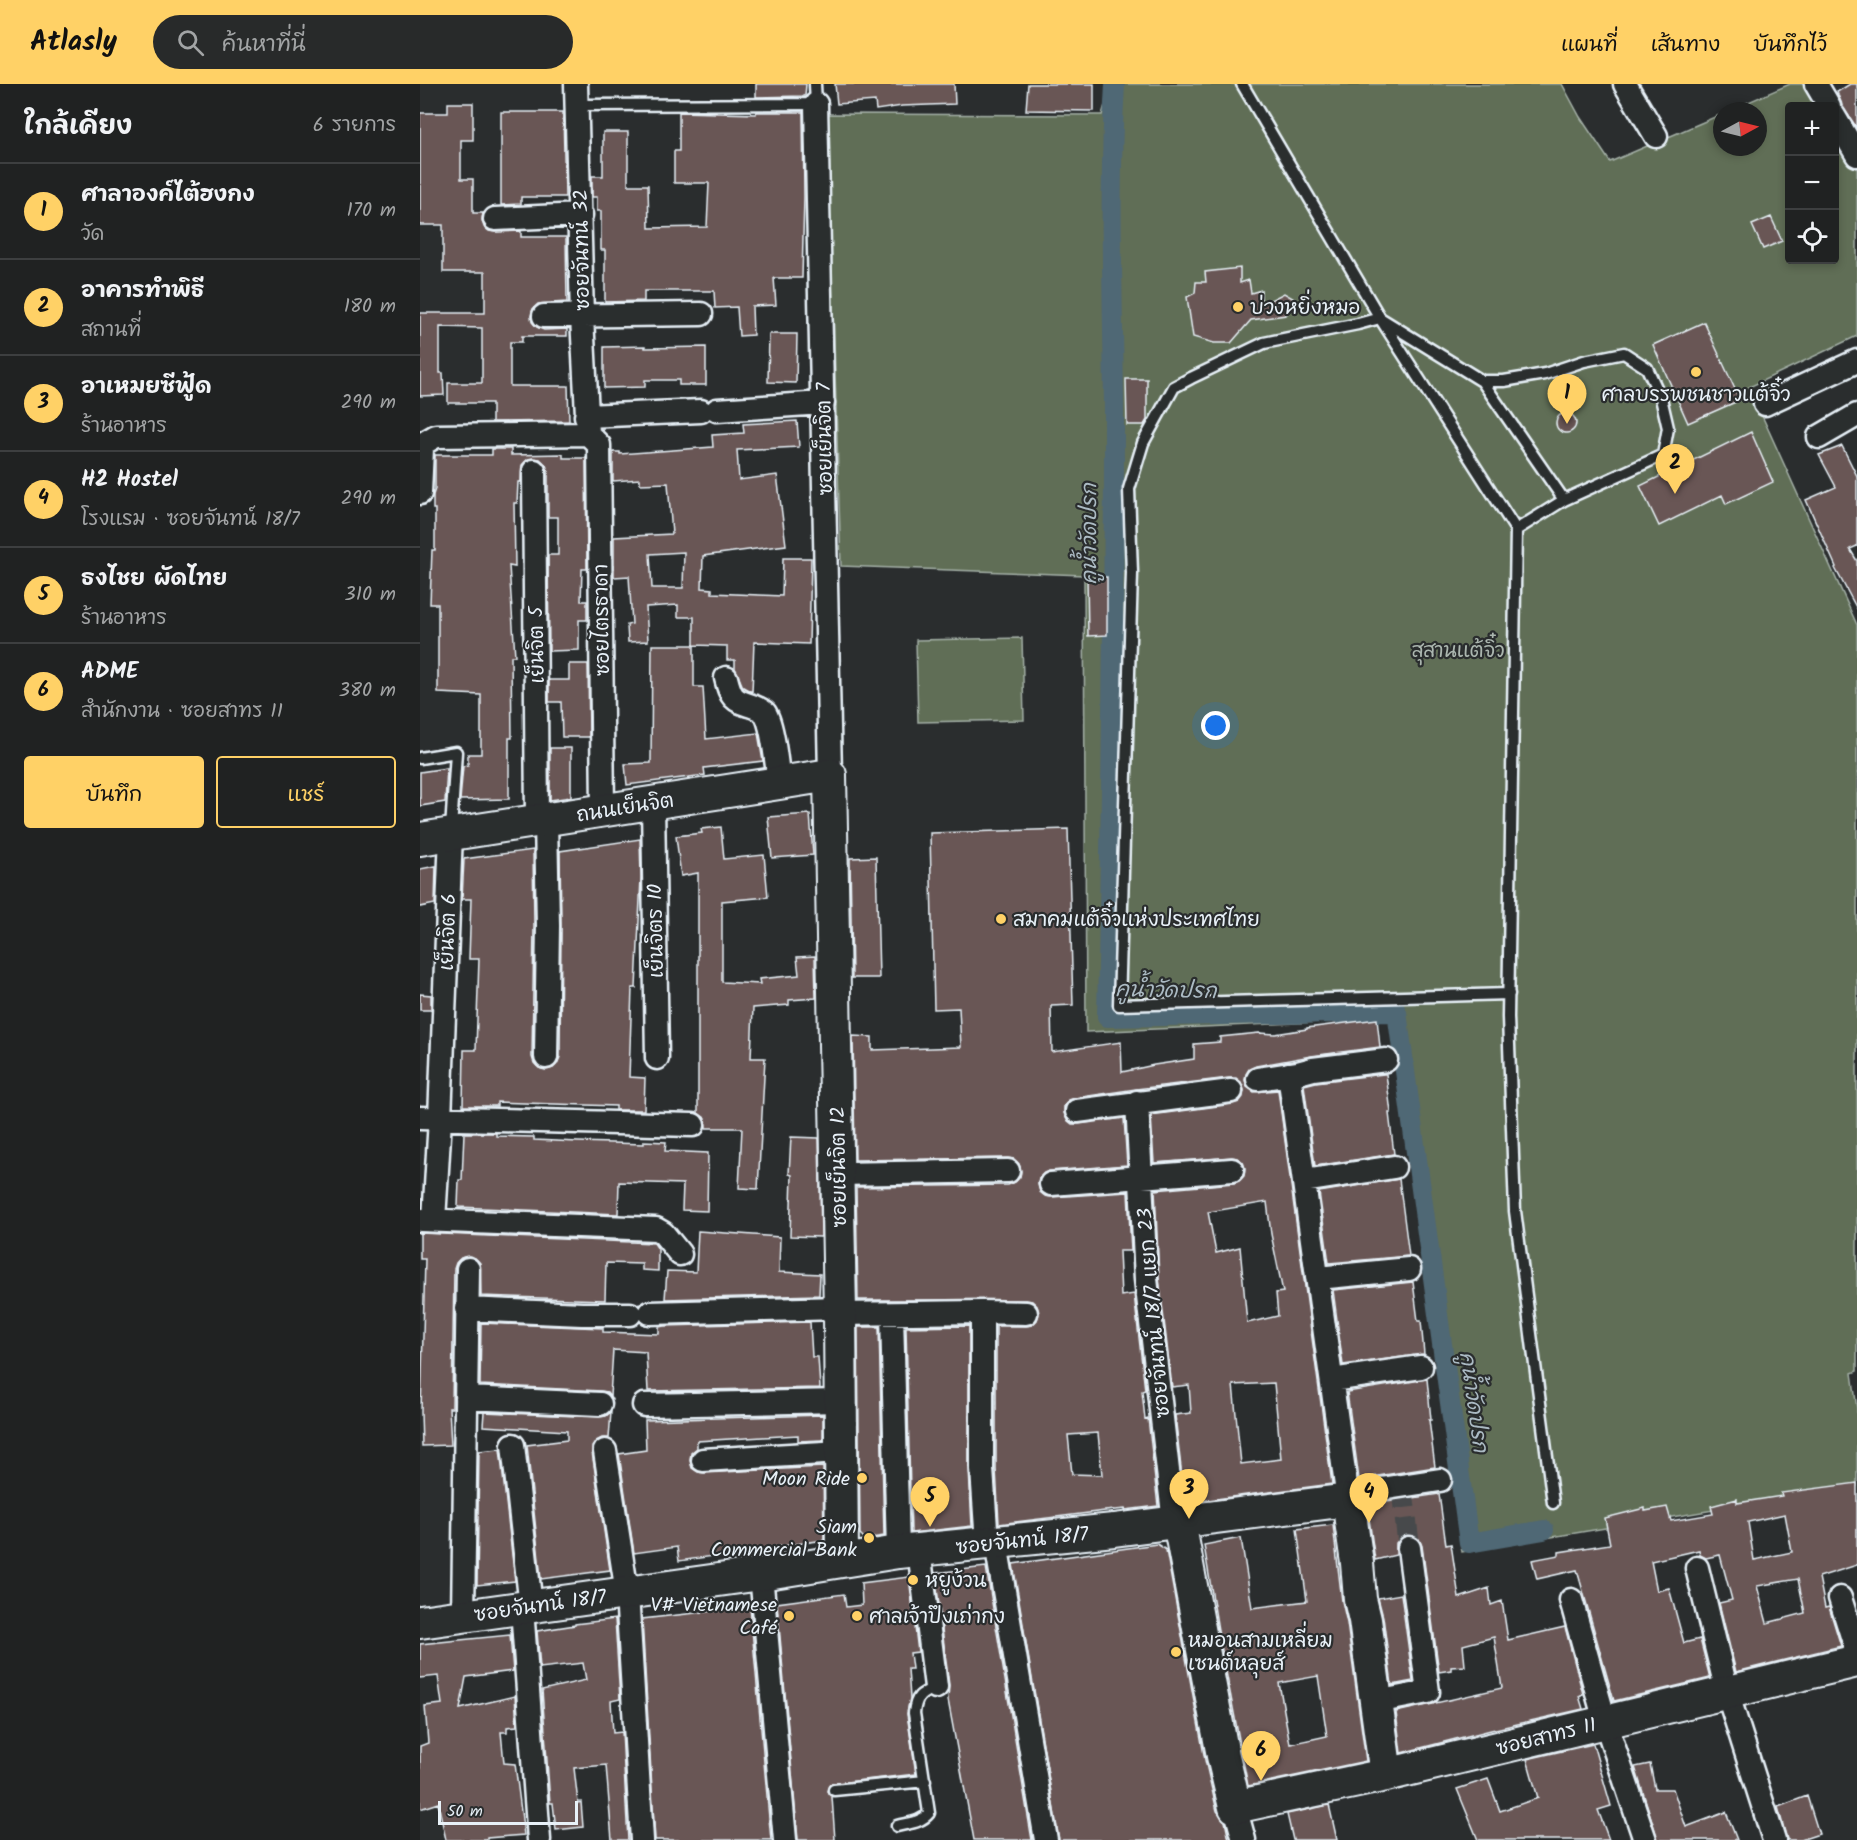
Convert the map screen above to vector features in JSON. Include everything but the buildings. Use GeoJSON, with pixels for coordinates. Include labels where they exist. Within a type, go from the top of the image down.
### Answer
{"type":"FeatureCollection","features":[{"type":"Feature","properties":{"kind":"street"},"geometry":{"type":"LineString","coordinates":[[1625,84],[1656,136]]}},
{"type":"Feature","properties":{"kind":"street"},"geometry":{"type":"LineString","coordinates":[[1816,84],[1827,102]]}},
{"type":"Feature","properties":{"kind":"street","name":"ซอยจันทน์ 32"},"geometry":{"type":"LineString","coordinates":[[577,94],[587,425]]}},
{"type":"Feature","properties":{"kind":"street","name":"ซอยเย็นจิต 7"},"geometry":{"type":"LineString","coordinates":[[816,94],[830,775]]}},
{"type":"Feature","properties":{"kind":"street"},"geometry":{"type":"LineString","coordinates":[[1839,125],[1857,155]]}},
{"type":"Feature","properties":{"kind":"street"},"geometry":{"type":"LineString","coordinates":[[495,219],[581,215]]}},
{"type":"Feature","properties":{"kind":"street"},"geometry":{"type":"LineString","coordinates":[[544,316],[701,314]]}},
{"type":"Feature","properties":{"kind":"street"},"geometry":{"type":"LineString","coordinates":[[1764,404],[1857,361]]}},
{"type":"Feature","properties":{"kind":"street"},"geometry":{"type":"LineString","coordinates":[[420,493],[422,448],[424,443],[436,436],[587,425],[709,411],[823,403]]}},
{"type":"Feature","properties":{"kind":"street"},"geometry":{"type":"LineString","coordinates":[[1819,437],[1857,415]]}},
{"type":"Feature","properties":{"kind":"street","name":"ซอยไตรธาดา"},"geometry":{"type":"LineString","coordinates":[[587,425],[599,445],[603,810]]}},
{"type":"Feature","properties":{"kind":"street","name":"เย็นจิต 5"},"geometry":{"type":"LineString","coordinates":[[534,471],[542,819],[548,926],[546,1057]]}},
{"type":"Feature","properties":{"kind":"street"},"geometry":{"type":"LineString","coordinates":[[726,678],[729,694],[733,699],[760,709],[766,715],[770,726],[779,783]]}},
{"type":"Feature","properties":{"kind":"street","name":"ถนนเย็นจิต"},"geometry":{"type":"LineString","coordinates":[[420,839],[830,775]]}},
{"type":"Feature","properties":{"kind":"street","name":"ซอยเย็นจิต 12"},"geometry":{"type":"LineString","coordinates":[[830,775],[838,1173],[842,1560]]}},
{"type":"Feature","properties":{"kind":"street","name":"เย็นจิตร 10"},"geometry":{"type":"LineString","coordinates":[[653,803],[657,1058]]}},
{"type":"Feature","properties":{"kind":"street","name":"เย็นจิต 6"},"geometry":{"type":"LineString","coordinates":[[427,1220],[430,1119],[451,833]]}},
{"type":"Feature","properties":{"kind":"street"},"geometry":{"type":"LineString","coordinates":[[1258,1079],[1313,1069],[1386,1060]]}},
{"type":"Feature","properties":{"kind":"street"},"geometry":{"type":"LineString","coordinates":[[1289,1074],[1386,1775]]}},
{"type":"Feature","properties":{"kind":"street"},"geometry":{"type":"LineString","coordinates":[[1077,1110],[1231,1091]]}},
{"type":"Feature","properties":{"kind":"street","name":"ซอยจันทน์ 18/7 แยก 23"},"geometry":{"type":"LineString","coordinates":[[1137,1102],[1146,1279],[1177,1522]]}},
{"type":"Feature","properties":{"kind":"street"},"geometry":{"type":"LineString","coordinates":[[430,1119],[693,1125]]}},
{"type":"Feature","properties":{"kind":"street"},"geometry":{"type":"LineString","coordinates":[[1304,1181],[1394,1167]]}},
{"type":"Feature","properties":{"kind":"street"},"geometry":{"type":"LineString","coordinates":[[1051,1184],[1232,1170]]}},
{"type":"Feature","properties":{"kind":"street"},"geometry":{"type":"LineString","coordinates":[[838,1173],[1008,1171]]}},
{"type":"Feature","properties":{"kind":"street"},"geometry":{"type":"LineString","coordinates":[[427,1220],[650,1228],[663,1233],[681,1254]]}},
{"type":"Feature","properties":{"kind":"street"},"geometry":{"type":"LineString","coordinates":[[463,1616],[468,1269]]}},
{"type":"Feature","properties":{"kind":"street"},"geometry":{"type":"LineString","coordinates":[[1318,1278],[1409,1269]]}},
{"type":"Feature","properties":{"kind":"street"},"geometry":{"type":"LineString","coordinates":[[467,1309],[639,1314],[840,1311],[892,1314],[1026,1313]]}},
{"type":"Feature","properties":{"kind":"street"},"geometry":{"type":"LineString","coordinates":[[982,1312],[982,1469],[991,1544],[1046,1840]]}},
{"type":"Feature","properties":{"kind":"street"},"geometry":{"type":"LineString","coordinates":[[892,1314],[909,1551],[936,1687]]}},
{"type":"Feature","properties":{"kind":"street"},"geometry":{"type":"LineString","coordinates":[[1332,1380],[1421,1367]]}},
{"type":"Feature","properties":{"kind":"street"},"geometry":{"type":"LineString","coordinates":[[466,1398],[600,1404]]}},
{"type":"Feature","properties":{"kind":"street"},"geometry":{"type":"LineString","coordinates":[[645,1405],[841,1401]]}},
{"type":"Feature","properties":{"kind":"street"},"geometry":{"type":"LineString","coordinates":[[513,1444],[527,1607],[539,1840]]}},
{"type":"Feature","properties":{"kind":"street"},"geometry":{"type":"LineString","coordinates":[[605,1451],[627,1593],[642,1840]]}},
{"type":"Feature","properties":{"kind":"street"},"geometry":{"type":"LineString","coordinates":[[703,1460],[841,1452]]}},
{"type":"Feature","properties":{"kind":"street"},"geometry":{"type":"LineString","coordinates":[[1348,1497],[1440,1480]]}},
{"type":"Feature","properties":{"kind":"street","name":"ซอยจันทน์ 18/7"},"geometry":{"type":"LineString","coordinates":[[420,1622],[761,1574],[842,1560],[1177,1522],[1348,1497]]}},
{"type":"Feature","properties":{"kind":"street"},"geometry":{"type":"LineString","coordinates":[[1177,1522],[1223,1756],[1244,1840]]}},
{"type":"Feature","properties":{"kind":"street"},"geometry":{"type":"LineString","coordinates":[[1376,1702],[1428,1692],[1409,1548]]}},
{"type":"Feature","properties":{"kind":"street"},"geometry":{"type":"LineString","coordinates":[[1697,1568],[1727,1692],[1774,1840]]}},
{"type":"Feature","properties":{"kind":"street"},"geometry":{"type":"LineString","coordinates":[[761,1574],[785,1840]]}},
{"type":"Feature","properties":{"kind":"street"},"geometry":{"type":"LineString","coordinates":[[1840,1598],[1857,1652]]}},
{"type":"Feature","properties":{"kind":"street"},"geometry":{"type":"LineString","coordinates":[[1571,1600],[1605,1721],[1645,1840]]}},
{"type":"Feature","properties":{"kind":"street","name":"ซอยสาทร 11"},"geometry":{"type":"LineString","coordinates":[[1235,1807],[1386,1775],[1857,1661]]}},
{"type":"Feature","properties":{"kind":"lane"},"geometry":{"type":"LineString","coordinates":[[1242,84],[1380,318],[1516,530],[1509,994],[1515,1211],[1553,1503]]}},
{"type":"Feature","properties":{"kind":"lane"},"geometry":{"type":"LineString","coordinates":[[577,94],[816,94]]}},
{"type":"Feature","properties":{"kind":"lane"},"geometry":{"type":"LineString","coordinates":[[1509,994],[1119,1005],[1132,573],[1129,489],[1143,442],[1174,387],[1264,343],[1380,318],[1482,381],[1564,500]]}},
{"type":"Feature","properties":{"kind":"lane"},"geometry":{"type":"LineString","coordinates":[[1482,381],[1504,381],[1545,374],[1584,361],[1624,353],[1647,368],[1661,398],[1668,428],[1663,455],[1564,500],[1516,530]]}},
{"type":"Feature","properties":{"kind":"lane","name":"เย็นจิต 6"},"geometry":{"type":"LineString","coordinates":[[420,758],[456,752],[451,833]]}},
{"type":"Feature","properties":{"kind":"lane"},"geometry":{"type":"LineString","coordinates":[[897,1826],[920,1821],[929,1813],[914,1707],[918,1697],[936,1687]]}},
{"type":"Feature","properties":{"kind":"lane"},"geometry":{"type":"LineString","coordinates":[[834,1790],[925,1780]]}},
{"type":"Feature","properties":{"kind":"green space","name":"สุสานแต้จิ๋ว"},"geometry":{"type":"Polygon","coordinates":[[[1111,84],[1562,84],[1580,117],[1610,162],[1713,118],[1713,156],[1767,156],[1767,102],[1749,102],[1790,84],[1809,84],[1820,102],[1785,102],[1785,264],[1839,264],[1839,135],[1857,166],[1857,336],[1749,387],[1857,625],[1857,1371],[1852,1373],[1857,1409],[1857,1486],[1462,1552],[1390,1019],[1086,1032],[1084,575],[841,566],[827,114],[1102,115],[1111,84]]]}},
{"type":"Feature","properties":{"kind":"green space"},"geometry":{"type":"Polygon","coordinates":[[[1022,638],[1024,720],[918,722],[916,640],[1022,638]]]}},
{"type":"Feature","properties":{"kind":"waterway","name":"คูน้ำวัดปรก"},"geometry":{"type":"LineString","coordinates":[[1115,84],[1112,212],[1113,648],[1107,1017],[1397,1012],[1469,1543],[1544,1530]]}},
{"type":"Feature","properties":{"kind":"tunnel"},"geometry":{"type":"LineString","coordinates":[[1402,1486],[1409,1548]]}},
{"type":"Feature","properties":{"kind":"place","name":"บ่วงหยิ่งหมอ"},"geometry":{"type":"Point","coordinates":[1238,307]}},
{"type":"Feature","properties":{"kind":"place","name":"ศาลบรรพชนชาวแต้จิ๋ว"},"geometry":{"type":"Point","coordinates":[1696,372]}},
{"type":"Feature","properties":{"kind":"place","name":"ศาลาองค์ไต้ฮงกง"},"geometry":{"type":"Point","coordinates":[1567,424]}},
{"type":"Feature","properties":{"kind":"place","name":"อาคารทำพิธี"},"geometry":{"type":"Point","coordinates":[1675,494]}},
{"type":"Feature","properties":{"kind":"place","name":"สมาคมแต้จิ๋วแห่งประเทศไทย"},"geometry":{"type":"Point","coordinates":[1001,919]}},
{"type":"Feature","properties":{"kind":"place","name":"Moon Ride"},"geometry":{"type":"Point","coordinates":[862,1478]}},
{"type":"Feature","properties":{"kind":"place","name":"อาเหมยซีฟู้ด"},"geometry":{"type":"Point","coordinates":[1189,1519]}},
{"type":"Feature","properties":{"kind":"place","name":"H2 Hostel"},"geometry":{"type":"Point","coordinates":[1369,1523]}},
{"type":"Feature","properties":{"kind":"place","name":"ธงไชย ผัดไทย"},"geometry":{"type":"Point","coordinates":[930,1527]}},
{"type":"Feature","properties":{"kind":"place","name":"Siam Commercial Bank"},"geometry":{"type":"Point","coordinates":[869,1538]}},
{"type":"Feature","properties":{"kind":"place","name":"หยูง้วน"},"geometry":{"type":"Point","coordinates":[913,1580]}},
{"type":"Feature","properties":{"kind":"place","name":"V# Vietnamese Café"},"geometry":{"type":"Point","coordinates":[789,1616]}},
{"type":"Feature","properties":{"kind":"place","name":"ศาลเจ้าปึงเถ่ากง"},"geometry":{"type":"Point","coordinates":[857,1616]}},
{"type":"Feature","properties":{"kind":"place","name":"หมอนสามเหลี่ยม เซนต์หลุยส์"},"geometry":{"type":"Point","coordinates":[1176,1652]}},
{"type":"Feature","properties":{"kind":"place","name":"ADME"},"geometry":{"type":"Point","coordinates":[1261,1781]}}]}
